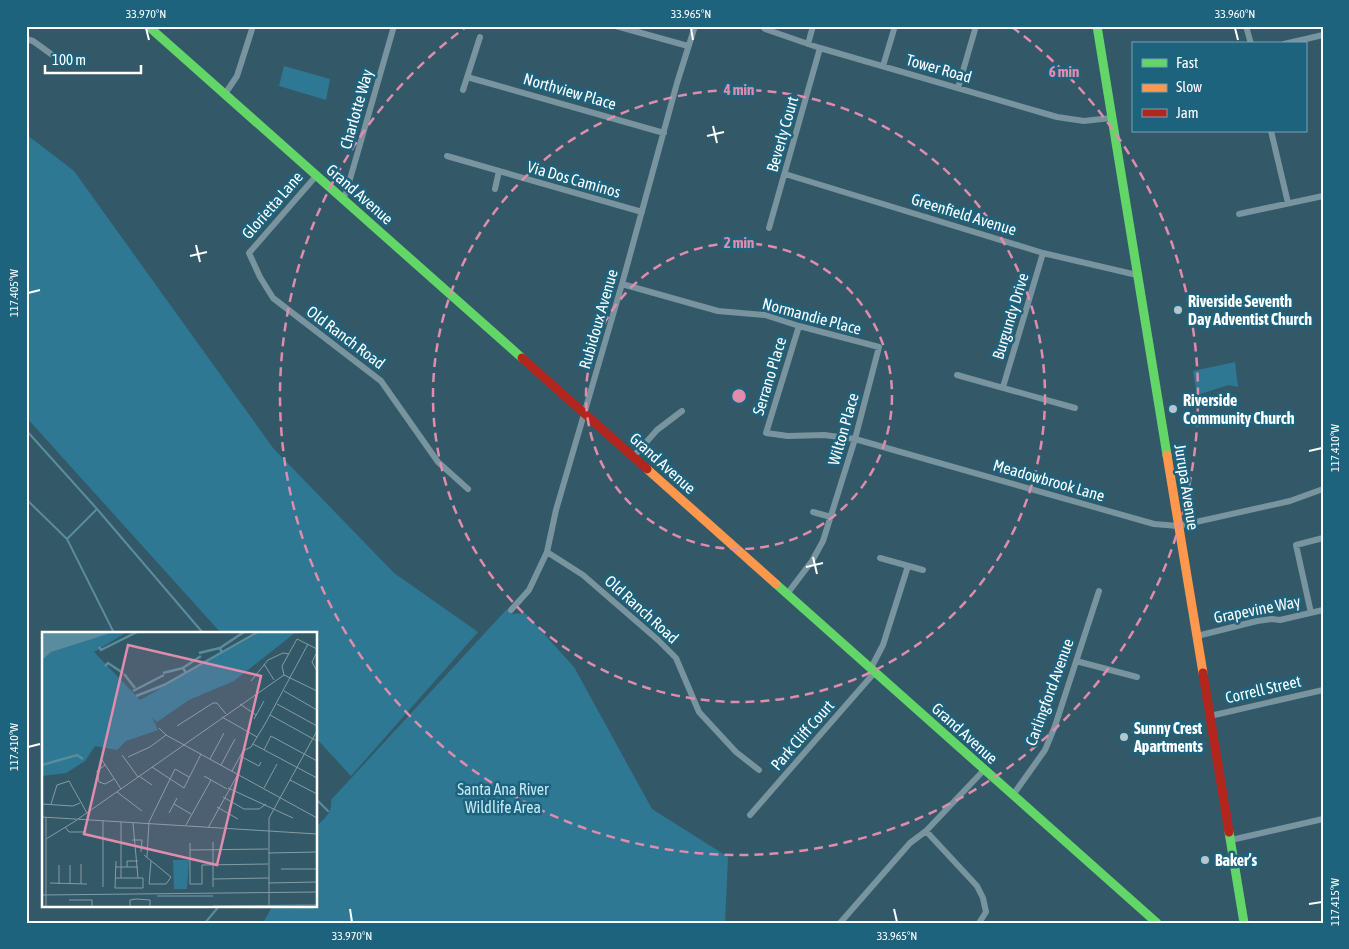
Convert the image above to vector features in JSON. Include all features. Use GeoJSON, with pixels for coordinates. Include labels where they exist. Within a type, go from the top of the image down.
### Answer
{"type":"FeatureCollection","features":[{"type":"Feature","properties":{"kind":"street","name":"Grand Avenue"},"geometry":{"type":"LineString","coordinates":[[148,26],[1157,923]]}},
{"type":"Feature","properties":{"kind":"street"},"geometry":{"type":"LineString","coordinates":[[225,94],[237,76],[252,26]]}},
{"type":"Feature","properties":{"kind":"street","name":"Charlotte Way"},"geometry":{"type":"LineString","coordinates":[[342,199],[346,193],[394,26]]}},
{"type":"Feature","properties":{"kind":"street"},"geometry":{"type":"LineString","coordinates":[[616,26],[688,46]]}},
{"type":"Feature","properties":{"kind":"street","name":"Rubidoux Avenue"},"geometry":{"type":"LineString","coordinates":[[511,610],[529,590],[547,552],[556,510],[695,26]]}},
{"type":"Feature","properties":{"kind":"street","name":"Tower Road"},"geometry":{"type":"LineString","coordinates":[[762,26],[765,29],[820,48],[1070,120],[1084,121],[1111,118]]}},
{"type":"Feature","properties":{"kind":"street"},"geometry":{"type":"LineString","coordinates":[[808,44],[813,26]]}},
{"type":"Feature","properties":{"kind":"street"},"geometry":{"type":"LineString","coordinates":[[883,66],[895,26]]}},
{"type":"Feature","properties":{"kind":"street"},"geometry":{"type":"LineString","coordinates":[[958,88],[976,26]]}},
{"type":"Feature","properties":{"kind":"street","name":"Jurupa Avenue"},"geometry":{"type":"LineString","coordinates":[[1097,26],[1244,923]]}},
{"type":"Feature","properties":{"kind":"street"},"geometry":{"type":"LineString","coordinates":[[1246,26],[1250,42]]}},
{"type":"Feature","properties":{"kind":"street"},"geometry":{"type":"LineString","coordinates":[[1293,42],[1323,35]]}},
{"type":"Feature","properties":{"kind":"street"},"geometry":{"type":"LineString","coordinates":[[463,90],[480,37]]}},
{"type":"Feature","properties":{"kind":"street"},"geometry":{"type":"LineString","coordinates":[[26,39],[33,41],[51,54]]}},
{"type":"Feature","properties":{"kind":"street","name":"Beverly Court"},"geometry":{"type":"LineString","coordinates":[[769,228],[820,48]]}},
{"type":"Feature","properties":{"kind":"street","name":"Northview Place"},"geometry":{"type":"LineString","coordinates":[[467,77],[664,133]]}},
{"type":"Feature","properties":{"kind":"street"},"geometry":{"type":"LineString","coordinates":[[1271,132],[1288,203]]}},
{"type":"Feature","properties":{"kind":"street","name":"Via Dos Caminos"},"geometry":{"type":"LineString","coordinates":[[446,156],[642,212]]}},
{"type":"Feature","properties":{"kind":"street"},"geometry":{"type":"LineString","coordinates":[[495,189],[499,171]]}},
{"type":"Feature","properties":{"kind":"street","name":"Greenfield Avenue"},"geometry":{"type":"LineString","coordinates":[[785,174],[1043,253],[1137,275]]}},
{"type":"Feature","properties":{"kind":"street","name":"Glorietta Lane"},"geometry":{"type":"LineString","coordinates":[[250,253],[316,176]]}},
{"type":"Feature","properties":{"kind":"street"},"geometry":{"type":"LineString","coordinates":[[1239,214],[1323,196]]}},
{"type":"Feature","properties":{"kind":"street","name":"Old Ranch Road"},"geometry":{"type":"LineString","coordinates":[[250,253],[260,277],[273,298],[381,381],[438,462],[468,489]]}},
{"type":"Feature","properties":{"kind":"street","name":"Burgundy Drive"},"geometry":{"type":"LineString","coordinates":[[1003,387],[1043,253]]}},
{"type":"Feature","properties":{"kind":"street","name":"Normandie Place"},"geometry":{"type":"LineString","coordinates":[[622,284],[718,311],[765,315],[878,347]]}},
{"type":"Feature","properties":{"kind":"street","name":"Serrano Place"},"geometry":{"type":"LineString","coordinates":[[766,433],[799,326]]}},
{"type":"Feature","properties":{"kind":"street","name":"Wilton Place"},"geometry":{"type":"LineString","coordinates":[[787,594],[819,548],[831,517],[856,439],[878,347]]}},
{"type":"Feature","properties":{"kind":"street"},"geometry":{"type":"LineString","coordinates":[[957,375],[1075,408]]}},
{"type":"Feature","properties":{"kind":"street"},"geometry":{"type":"LineString","coordinates":[[633,457],[657,430],[682,411]]}},
{"type":"Feature","properties":{"kind":"street","name":"Meadowbrook Lane"},"geometry":{"type":"LineString","coordinates":[[766,433],[788,436],[824,435],[856,439],[1154,524],[1178,526],[1290,501],[1323,489]]}},
{"type":"Feature","properties":{"kind":"street"},"geometry":{"type":"LineString","coordinates":[[813,512],[831,517]]}},
{"type":"Feature","properties":{"kind":"street"},"geometry":{"type":"LineString","coordinates":[[1311,613],[1296,544],[1323,538]]}},
{"type":"Feature","properties":{"kind":"street","name":"Old Ranch Road"},"geometry":{"type":"LineString","coordinates":[[547,552],[584,575],[676,658],[699,712],[736,752],[759,770]]}},
{"type":"Feature","properties":{"kind":"street"},"geometry":{"type":"LineString","coordinates":[[880,558],[923,570]]}},
{"type":"Feature","properties":{"kind":"street","name":"Park Cliff Court"},"geometry":{"type":"LineString","coordinates":[[750,815],[873,670],[883,645],[908,566]]}},
{"type":"Feature","properties":{"kind":"street","name":"Carlingford Avenue"},"geometry":{"type":"LineString","coordinates":[[1013,795],[1045,750],[1055,726],[1099,591]]}},
{"type":"Feature","properties":{"kind":"street","name":"Grapevine Way"},"geometry":{"type":"LineString","coordinates":[[1197,636],[1257,621],[1280,620],[1323,610]]}},
{"type":"Feature","properties":{"kind":"street"},"geometry":{"type":"LineString","coordinates":[[1076,661],[1137,677]]}},
{"type":"Feature","properties":{"kind":"street","name":"Correll Street"},"geometry":{"type":"LineString","coordinates":[[1210,716],[1323,690]]}},
{"type":"Feature","properties":{"kind":"street"},"geometry":{"type":"LineString","coordinates":[[840,923],[910,843],[926,831],[984,770]]}},
{"type":"Feature","properties":{"kind":"street"},"geometry":{"type":"LineString","coordinates":[[1231,840],[1323,819]]}},
{"type":"Feature","properties":{"kind":"street"},"geometry":{"type":"LineString","coordinates":[[926,831],[977,886],[983,898],[986,912],[978,923]]}},
{"type":"Feature","properties":{"kind":"street"},"geometry":{"type":"LineString","coordinates":[[846,917],[852,923]]}},
{"type":"Feature","properties":{"kind":"green space"},"geometry":{"type":"Polygon","coordinates":[[[284,66],[330,79],[326,100],[279,86],[284,66]]]}},
{"type":"Feature","properties":{"kind":"green space"},"geometry":{"type":"Polygon","coordinates":[[[26,134],[74,171],[273,448],[394,573],[478,632],[351,776],[318,740],[318,632],[220,632],[26,417],[26,134]]]}},
{"type":"Feature","properties":{"kind":"green space"},"geometry":{"type":"Polygon","coordinates":[[[1235,362],[1238,387],[1229,385],[1197,395],[1193,371],[1235,362]]]}},
{"type":"Feature","properties":{"kind":"green space","name":"Santa Ana River Wildlife Area"},"geometry":{"type":"Polygon","coordinates":[[[507,609],[512,614],[525,613],[574,667],[652,809],[728,857],[725,923],[263,923],[272,906],[318,906],[318,825],[329,812],[331,800],[507,609]]]}},
{"type":"Feature","properties":{"kind":"waterway"},"geometry":{"type":"LineString","coordinates":[[26,430],[97,509],[202,632]]}},
{"type":"Feature","properties":{"kind":"waterway"},"geometry":{"type":"LineString","coordinates":[[26,499],[67,539],[96,510]]}},
{"type":"Feature","properties":{"kind":"waterway"},"geometry":{"type":"LineString","coordinates":[[67,539],[114,632]]}},
{"type":"Feature","properties":{"kind":"waterway"},"geometry":{"type":"LineString","coordinates":[[318,801],[328,811]]}},
{"type":"Feature","properties":{"kind":"waterway"},"geometry":{"type":"LineString","coordinates":[[205,923],[219,906]]}},
{"type":"Feature","properties":{"kind":"traffic: fast"},"geometry":{"type":"LineString","coordinates":[[148,26],[522,358]]}},
{"type":"Feature","properties":{"kind":"traffic: fast"},"geometry":{"type":"LineString","coordinates":[[1097,26],[1167,455]]}},
{"type":"Feature","properties":{"kind":"traffic: fast"},"geometry":{"type":"LineString","coordinates":[[776,584],[1157,923]]}},
{"type":"Feature","properties":{"kind":"traffic: fast"},"geometry":{"type":"LineString","coordinates":[[1229,832],[1244,923]]}},
{"type":"Feature","properties":{"kind":"traffic: slow"},"geometry":{"type":"LineString","coordinates":[[1167,455],[1203,673]]}},
{"type":"Feature","properties":{"kind":"traffic: slow"},"geometry":{"type":"LineString","coordinates":[[647,469],[776,584]]}},
{"type":"Feature","properties":{"kind":"traffic: jam"},"geometry":{"type":"LineString","coordinates":[[522,358],[647,469]]}},
{"type":"Feature","properties":{"kind":"traffic: jam"},"geometry":{"type":"LineString","coordinates":[[1203,673],[1229,832]]}},
{"type":"Feature","properties":{"kind":"place","name":"Riverside Seventh Day Adventist Church"},"geometry":{"type":"Point","coordinates":[1178,310]}},
{"type":"Feature","properties":{"kind":"place","name":"Riverside Community Church"},"geometry":{"type":"Point","coordinates":[1173,409]}},
{"type":"Feature","properties":{"kind":"place","name":"Sunny Crest Apartments"},"geometry":{"type":"Point","coordinates":[1124,737]}},
{"type":"Feature","properties":{"kind":"place","name":"Baker’s"},"geometry":{"type":"Point","coordinates":[1205,860]}}]}
